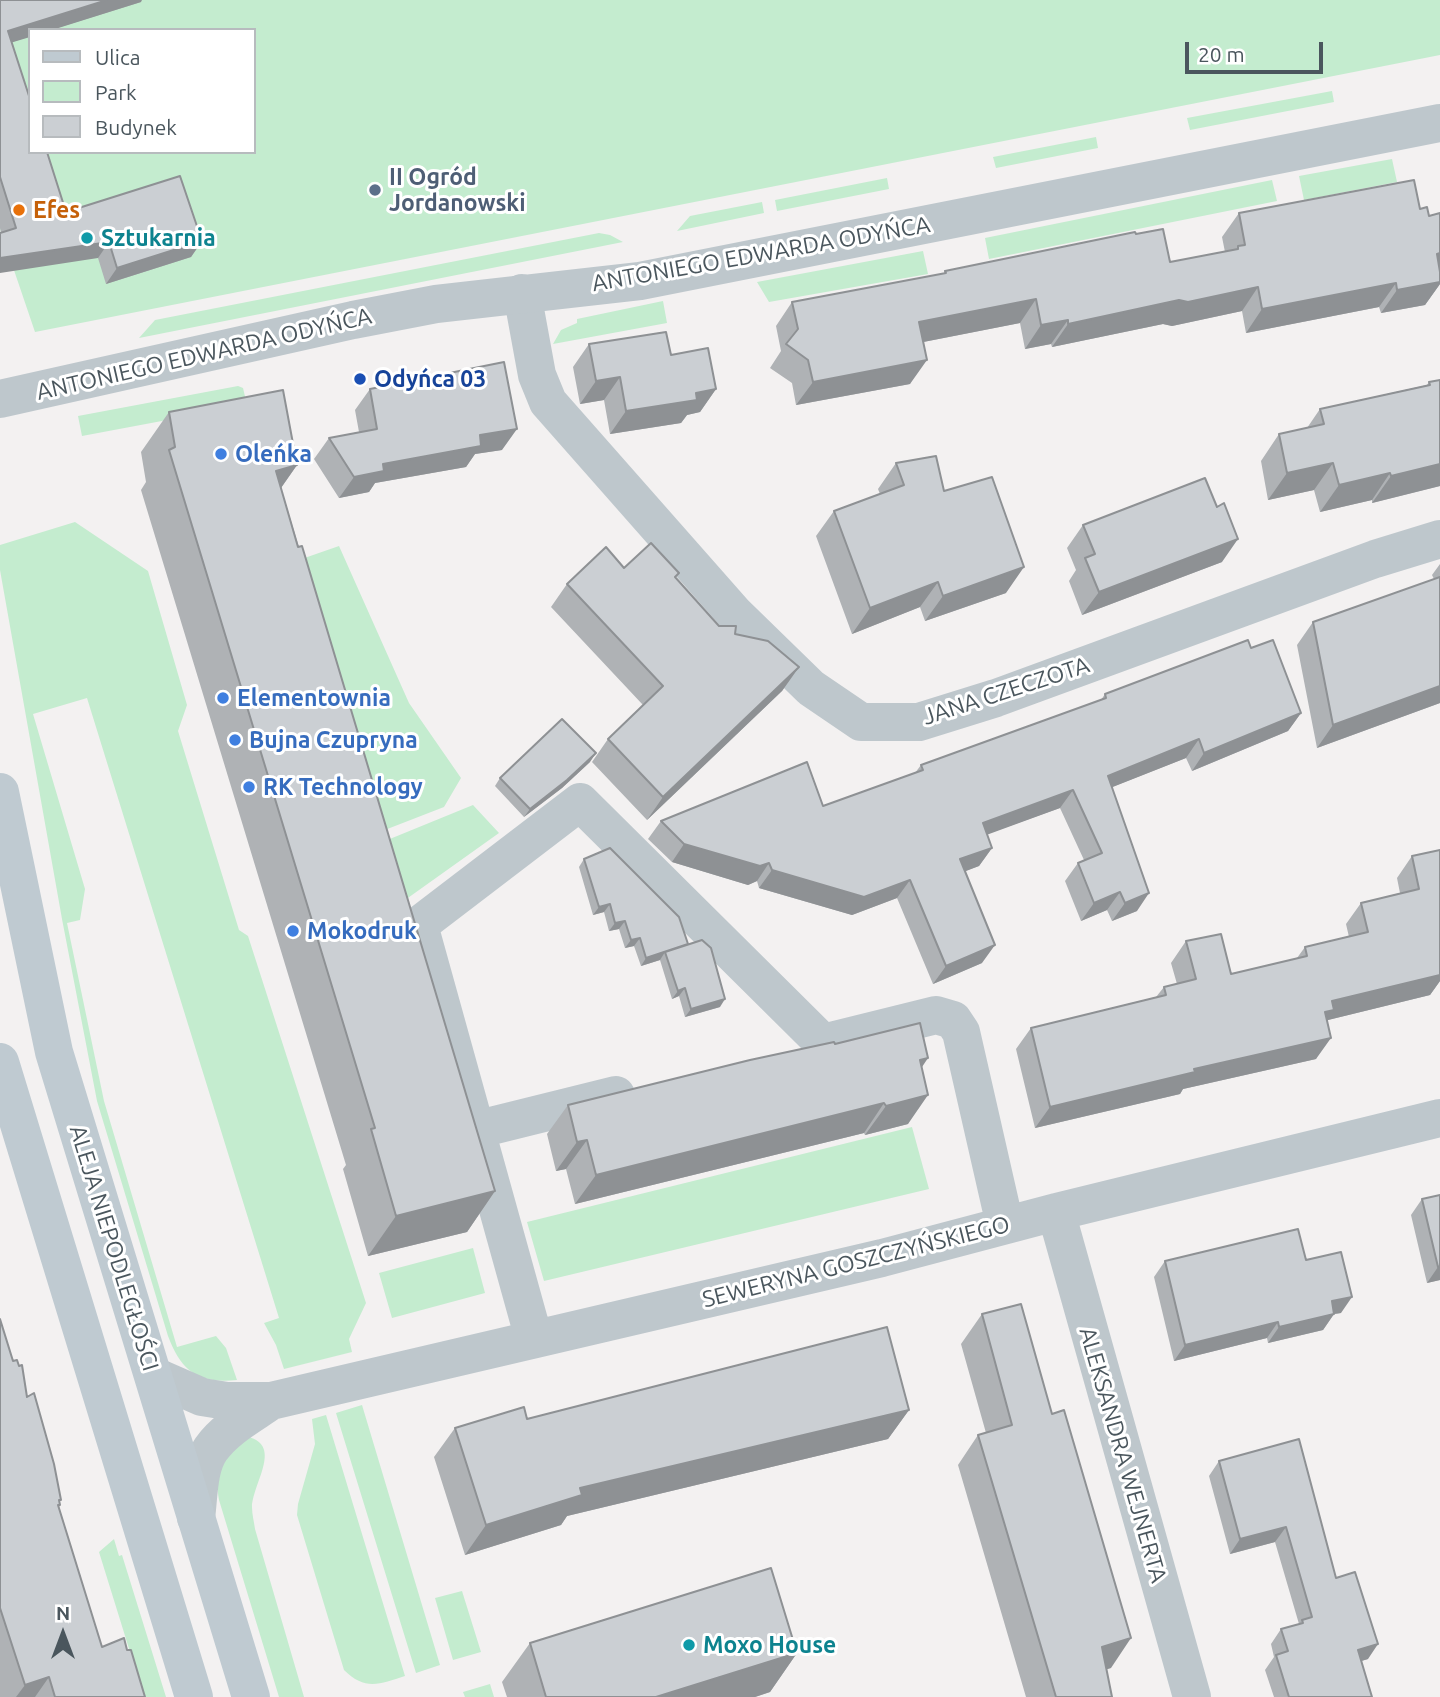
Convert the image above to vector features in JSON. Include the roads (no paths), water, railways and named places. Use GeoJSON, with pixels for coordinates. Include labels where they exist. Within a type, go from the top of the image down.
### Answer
{"type":"FeatureCollection","features":[{"type":"Feature","properties":{"kind":"main road","name":"ALEJA NIEPODLEGŁOŚCI"},"geometry":{"type":"LineString","coordinates":[[0,792],[54,1052],[251,1697]]}},
{"type":"Feature","properties":{"kind":"main road"},"geometry":{"type":"LineString","coordinates":[[0,1062],[194,1697]]}},
{"type":"Feature","properties":{"kind":"street","name":"ANTONIEGO EDWARDA ODYŃCA"},"geometry":{"type":"LineString","coordinates":[[0,399],[436,304],[640,281],[1440,123]]}},
{"type":"Feature","properties":{"kind":"street","name":"JANA CZECZOTA"},"geometry":{"type":"LineString","coordinates":[[522,293],[537,375],[548,402],[734,613],[811,688],[861,722],[919,722],[996,698],[1362,564],[1440,540]]}},
{"type":"Feature","properties":{"kind":"street"},"geometry":{"type":"LineString","coordinates":[[534,1339],[419,925],[580,802],[823,1043]]}},
{"type":"Feature","properties":{"kind":"street"},"geometry":{"type":"LineString","coordinates":[[783,1053],[936,1015],[945,1016],[957,1024],[1005,1225]]}},
{"type":"Feature","properties":{"kind":"street"},"geometry":{"type":"LineString","coordinates":[[475,1130],[649,1087]]}},
{"type":"Feature","properties":{"kind":"street","name":"SEWERYNA GOSZCZYŃSKIEGO"},"geometry":{"type":"LineString","coordinates":[[154,1376],[201,1397],[227,1401],[271,1402],[882,1258],[1056,1212],[1440,1118]]}},
{"type":"Feature","properties":{"kind":"street","name":"ALEKSANDRA WEJNERTA"},"geometry":{"type":"LineString","coordinates":[[1056,1212],[1192,1697]]}},
{"type":"Feature","properties":{"kind":"street","name":"SEWERYNA GOSZCZYŃSKIEGO"},"geometry":{"type":"LineString","coordinates":[[196,1518],[201,1475],[211,1450],[234,1426],[271,1402]]}},
{"type":"Feature","properties":{"kind":"place","name":"II Ogród Jordanowski"},"geometry":{"type":"Point","coordinates":[375,190]}},
{"type":"Feature","properties":{"kind":"place","name":"Efes"},"geometry":{"type":"Point","coordinates":[19,210]}},
{"type":"Feature","properties":{"kind":"place","name":"Sztukarnia"},"geometry":{"type":"Point","coordinates":[87,238]}},
{"type":"Feature","properties":{"kind":"place","name":"Odyńca 03"},"geometry":{"type":"Point","coordinates":[360,379]}},
{"type":"Feature","properties":{"kind":"place","name":"Oleńka"},"geometry":{"type":"Point","coordinates":[221,454]}},
{"type":"Feature","properties":{"kind":"place","name":"Elementownia"},"geometry":{"type":"Point","coordinates":[223,698]}},
{"type":"Feature","properties":{"kind":"place","name":"Bujna Czupryna"},"geometry":{"type":"Point","coordinates":[235,740]}},
{"type":"Feature","properties":{"kind":"place","name":"RK Technology"},"geometry":{"type":"Point","coordinates":[249,787]}},
{"type":"Feature","properties":{"kind":"place","name":"Mokodruk"},"geometry":{"type":"Point","coordinates":[293,931]}},
{"type":"Feature","properties":{"kind":"place","name":"Moxo House"},"geometry":{"type":"Point","coordinates":[689,1645]}}]}
